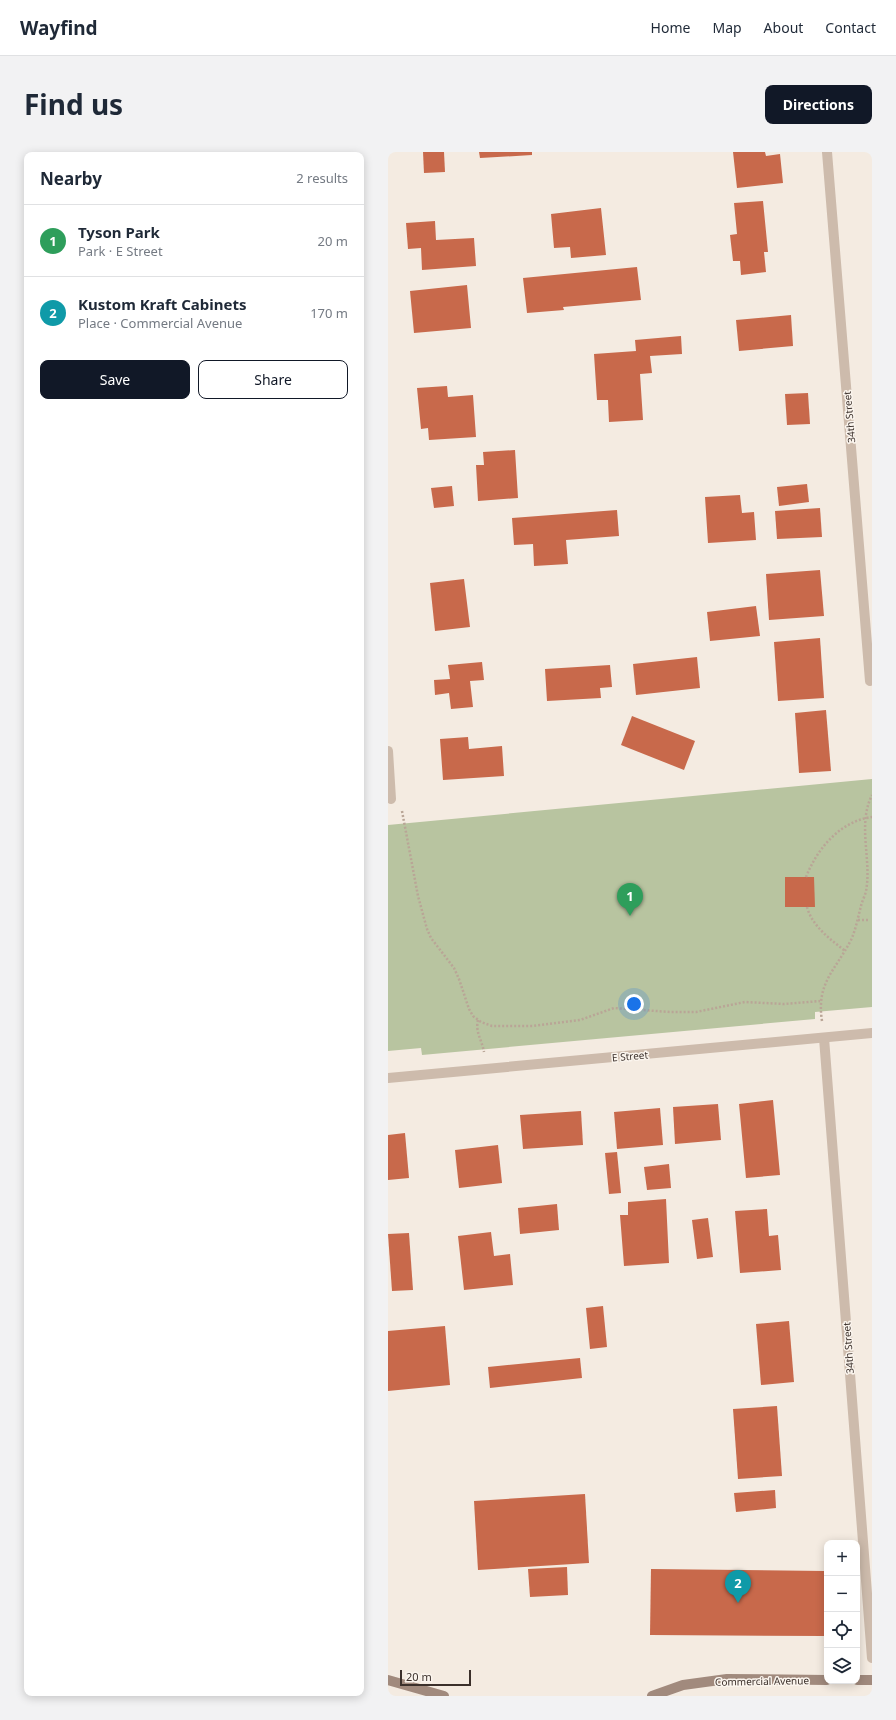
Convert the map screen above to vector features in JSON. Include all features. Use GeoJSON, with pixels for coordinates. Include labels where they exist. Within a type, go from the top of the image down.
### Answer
{"type":"FeatureCollection","features":[{"type":"Feature","properties":{"kind":"street","name":"34th Street"},"geometry":{"type":"LineString","coordinates":[[827,152],[870,682]]}},
{"type":"Feature","properties":{"kind":"street"},"geometry":{"type":"LineString","coordinates":[[388,751],[391,799]]}},
{"type":"Feature","properties":{"kind":"street","name":"E Street"},"geometry":{"type":"LineString","coordinates":[[388,1078],[872,1033]]}},
{"type":"Feature","properties":{"kind":"street","name":"34th Street"},"geometry":{"type":"LineString","coordinates":[[824,1038],[872,1658]]}},
{"type":"Feature","properties":{"kind":"street","name":"Commercial Avenue"},"geometry":{"type":"LineString","coordinates":[[652,1696],[683,1685],[727,1679],[824,1680]]}},
{"type":"Feature","properties":{"kind":"street"},"geometry":{"type":"LineString","coordinates":[[388,1680],[444,1696]]}},
{"type":"Feature","properties":{"kind":"street"},"geometry":{"type":"LineString","coordinates":[[860,1680],[872,1680]]}},
{"type":"Feature","properties":{"kind":"path"},"geometry":{"type":"LineString","coordinates":[[824,1038],[820,1001],[826,981],[851,939],[858,920],[868,881],[867,818],[868,802],[872,795]]}},
{"type":"Feature","properties":{"kind":"path"},"geometry":{"type":"LineString","coordinates":[[402,806],[418,896],[427,929],[431,938],[454,968],[469,1009],[478,1020],[492,1026],[533,1026],[580,1020],[614,1008],[634,1008],[670,1012],[696,1012],[745,1002],[784,1004],[820,1001]]}},
{"type":"Feature","properties":{"kind":"path"},"geometry":{"type":"LineString","coordinates":[[806,877],[810,867],[830,838],[843,827],[872,817]]}},
{"type":"Feature","properties":{"kind":"path"},"geometry":{"type":"LineString","coordinates":[[807,907],[814,921],[824,933],[845,951]]}},
{"type":"Feature","properties":{"kind":"path"},"geometry":{"type":"LineString","coordinates":[[858,920],[869,920]]}},
{"type":"Feature","properties":{"kind":"path"},"geometry":{"type":"LineString","coordinates":[[478,1020],[478,1037],[483,1047],[486,1069]]}},
{"type":"Feature","properties":{"kind":"green space"},"geometry":{"type":"Polygon","coordinates":[[[872,779],[872,1007],[815,1012],[815,1019],[422,1055],[421,1048],[388,1051],[388,825],[872,779]]]}},
{"type":"Feature","properties":{"kind":"building"},"geometry":{"type":"Polygon","coordinates":[[[423,152],[444,152],[445,172],[424,173],[423,152]]]}},
{"type":"Feature","properties":{"kind":"building"},"geometry":{"type":"Polygon","coordinates":[[[479,152],[532,152],[532,155],[480,158],[479,152]]]}},
{"type":"Feature","properties":{"kind":"building"},"geometry":{"type":"Polygon","coordinates":[[[733,152],[765,152],[766,156],[780,154],[783,183],[737,188],[733,152]]]}},
{"type":"Feature","properties":{"kind":"building"},"geometry":{"type":"Polygon","coordinates":[[[763,201],[768,252],[764,252],[766,272],[741,275],[740,261],[733,261],[730,235],[737,234],[734,203],[763,201]]]}},
{"type":"Feature","properties":{"kind":"building"},"geometry":{"type":"Polygon","coordinates":[[[601,208],[606,255],[571,258],[570,247],[554,248],[551,214],[601,208]]]}},
{"type":"Feature","properties":{"kind":"building"},"geometry":{"type":"Polygon","coordinates":[[[435,221],[436,240],[474,238],[476,266],[422,270],[421,248],[408,249],[406,223],[435,221]]]}},
{"type":"Feature","properties":{"kind":"building"},"geometry":{"type":"Polygon","coordinates":[[[637,267],[641,300],[563,307],[564,310],[527,313],[523,278],[637,267]]]}},
{"type":"Feature","properties":{"kind":"building"},"geometry":{"type":"Polygon","coordinates":[[[467,285],[471,328],[414,333],[410,291],[467,285]]]}},
{"type":"Feature","properties":{"kind":"building"},"geometry":{"type":"Polygon","coordinates":[[[791,315],[793,346],[739,351],[736,320],[791,315]]]}},
{"type":"Feature","properties":{"kind":"building"},"geometry":{"type":"Polygon","coordinates":[[[681,336],[682,354],[650,356],[652,373],[640,374],[643,420],[609,422],[608,400],[597,400],[594,354],[636,351],[635,340],[681,336]]]}},
{"type":"Feature","properties":{"kind":"building"},"geometry":{"type":"Polygon","coordinates":[[[447,386],[448,397],[473,395],[476,437],[429,440],[428,428],[421,429],[417,388],[447,386]]]}},
{"type":"Feature","properties":{"kind":"building"},"geometry":{"type":"Polygon","coordinates":[[[808,393],[810,424],[787,425],[785,394],[808,393]]]}},
{"type":"Feature","properties":{"kind":"building"},"geometry":{"type":"Polygon","coordinates":[[[515,450],[518,498],[478,501],[476,465],[484,465],[483,452],[515,450]]]}},
{"type":"Feature","properties":{"kind":"building"},"geometry":{"type":"Polygon","coordinates":[[[807,484],[809,502],[779,506],[777,487],[807,484]]]}},
{"type":"Feature","properties":{"kind":"building"},"geometry":{"type":"Polygon","coordinates":[[[452,486],[454,506],[434,508],[431,488],[452,486]]]}},
{"type":"Feature","properties":{"kind":"building"},"geometry":{"type":"Polygon","coordinates":[[[740,495],[742,513],[754,512],[756,540],[708,543],[705,497],[740,495]]]}},
{"type":"Feature","properties":{"kind":"building"},"geometry":{"type":"Polygon","coordinates":[[[820,508],[822,537],[777,539],[775,511],[820,508]]]}},
{"type":"Feature","properties":{"kind":"building"},"geometry":{"type":"Polygon","coordinates":[[[617,510],[619,536],[566,540],[568,564],[534,566],[533,544],[514,545],[512,518],[617,510]]]}},
{"type":"Feature","properties":{"kind":"building"},"geometry":{"type":"Polygon","coordinates":[[[820,570],[824,616],[769,620],[766,574],[820,570]]]}},
{"type":"Feature","properties":{"kind":"building"},"geometry":{"type":"Polygon","coordinates":[[[464,579],[470,627],[435,631],[430,583],[464,579]]]}},
{"type":"Feature","properties":{"kind":"building"},"geometry":{"type":"Polygon","coordinates":[[[756,606],[760,636],[710,641],[707,612],[756,606]]]}},
{"type":"Feature","properties":{"kind":"building"},"geometry":{"type":"Polygon","coordinates":[[[820,638],[824,698],[778,701],[774,642],[820,638]]]}},
{"type":"Feature","properties":{"kind":"building"},"geometry":{"type":"Polygon","coordinates":[[[697,657],[700,688],[636,695],[633,664],[697,657]]]}},
{"type":"Feature","properties":{"kind":"building"},"geometry":{"type":"Polygon","coordinates":[[[482,662],[484,680],[470,681],[473,707],[451,709],[449,693],[435,695],[434,680],[450,679],[448,665],[482,662]]]}},
{"type":"Feature","properties":{"kind":"building"},"geometry":{"type":"Polygon","coordinates":[[[610,665],[612,687],[600,688],[601,698],[547,701],[545,669],[610,665]]]}},
{"type":"Feature","properties":{"kind":"building"},"geometry":{"type":"Polygon","coordinates":[[[826,710],[831,771],[799,773],[795,713],[826,710]]]}},
{"type":"Feature","properties":{"kind":"building"},"geometry":{"type":"Polygon","coordinates":[[[632,716],[695,741],[684,770],[621,745],[632,716]]]}},
{"type":"Feature","properties":{"kind":"building"},"geometry":{"type":"Polygon","coordinates":[[[468,737],[469,749],[502,746],[504,776],[443,780],[440,739],[468,737]]]}},
{"type":"Feature","properties":{"kind":"building"},"geometry":{"type":"Polygon","coordinates":[[[785,877],[814,877],[815,907],[785,907],[785,877]]]}},
{"type":"Feature","properties":{"kind":"building"},"geometry":{"type":"Polygon","coordinates":[[[773,1100],[780,1175],[746,1178],[739,1104],[773,1100]]]}},
{"type":"Feature","properties":{"kind":"building"},"geometry":{"type":"Polygon","coordinates":[[[718,1104],[721,1140],[675,1144],[673,1107],[718,1104]]]}},
{"type":"Feature","properties":{"kind":"building"},"geometry":{"type":"Polygon","coordinates":[[[660,1108],[663,1145],[617,1149],[614,1112],[660,1108]]]}},
{"type":"Feature","properties":{"kind":"building"},"geometry":{"type":"Polygon","coordinates":[[[581,1111],[583,1145],[523,1149],[520,1115],[581,1111]]]}},
{"type":"Feature","properties":{"kind":"building"},"geometry":{"type":"Polygon","coordinates":[[[405,1133],[409,1178],[388,1180],[388,1135],[405,1133]]]}},
{"type":"Feature","properties":{"kind":"building"},"geometry":{"type":"Polygon","coordinates":[[[498,1145],[502,1183],[459,1188],[455,1150],[498,1145]]]}},
{"type":"Feature","properties":{"kind":"building"},"geometry":{"type":"Polygon","coordinates":[[[617,1152],[621,1193],[609,1194],[605,1153],[617,1152]]]}},
{"type":"Feature","properties":{"kind":"building"},"geometry":{"type":"Polygon","coordinates":[[[669,1164],[671,1188],[647,1190],[644,1167],[669,1164]]]}},
{"type":"Feature","properties":{"kind":"building"},"geometry":{"type":"Polygon","coordinates":[[[666,1199],[669,1263],[624,1266],[620,1215],[628,1215],[628,1202],[666,1199]]]}},
{"type":"Feature","properties":{"kind":"building"},"geometry":{"type":"Polygon","coordinates":[[[557,1204],[559,1230],[520,1234],[518,1208],[557,1204]]]}},
{"type":"Feature","properties":{"kind":"building"},"geometry":{"type":"Polygon","coordinates":[[[767,1209],[769,1236],[778,1235],[781,1270],[740,1273],[735,1211],[767,1209]]]}},
{"type":"Feature","properties":{"kind":"building"},"geometry":{"type":"Polygon","coordinates":[[[708,1218],[713,1257],[697,1259],[692,1220],[708,1218]]]}},
{"type":"Feature","properties":{"kind":"building"},"geometry":{"type":"Polygon","coordinates":[[[491,1232],[494,1256],[510,1254],[513,1285],[464,1290],[458,1236],[491,1232]]]}},
{"type":"Feature","properties":{"kind":"building"},"geometry":{"type":"Polygon","coordinates":[[[409,1233],[413,1290],[392,1291],[388,1234],[409,1233]]]}},
{"type":"Feature","properties":{"kind":"building"},"geometry":{"type":"Polygon","coordinates":[[[603,1306],[607,1347],[590,1349],[586,1308],[603,1306]]]}},
{"type":"Feature","properties":{"kind":"building"},"geometry":{"type":"Polygon","coordinates":[[[789,1321],[794,1382],[761,1385],[756,1324],[789,1321]]]}},
{"type":"Feature","properties":{"kind":"building"},"geometry":{"type":"Polygon","coordinates":[[[445,1326],[450,1385],[388,1391],[388,1331],[445,1326]]]}},
{"type":"Feature","properties":{"kind":"building"},"geometry":{"type":"Polygon","coordinates":[[[580,1358],[582,1378],[490,1388],[488,1367],[580,1358]]]}},
{"type":"Feature","properties":{"kind":"building"},"geometry":{"type":"Polygon","coordinates":[[[777,1406],[782,1476],[738,1479],[733,1409],[777,1406]]]}},
{"type":"Feature","properties":{"kind":"building"},"geometry":{"type":"Polygon","coordinates":[[[775,1490],[776,1508],[736,1512],[734,1493],[775,1490]]]}},
{"type":"Feature","properties":{"kind":"building"},"geometry":{"type":"Polygon","coordinates":[[[585,1494],[589,1563],[478,1570],[474,1501],[585,1494]]]}},
{"type":"Feature","properties":{"kind":"building"},"geometry":{"type":"Polygon","coordinates":[[[567,1567],[568,1595],[530,1597],[528,1569],[567,1567]]]}},
{"type":"Feature","properties":{"kind":"building"},"geometry":{"type":"Polygon","coordinates":[[[651,1569],[824,1571],[824,1636],[650,1635],[651,1569]]]}},
{"type":"Feature","properties":{"kind":"place","name":"Tyson Park"},"geometry":{"type":"Point","coordinates":[630,916]}},
{"type":"Feature","properties":{"kind":"place","name":"Kustom Kraft Cabinets"},"geometry":{"type":"Point","coordinates":[738,1603]}}]}
